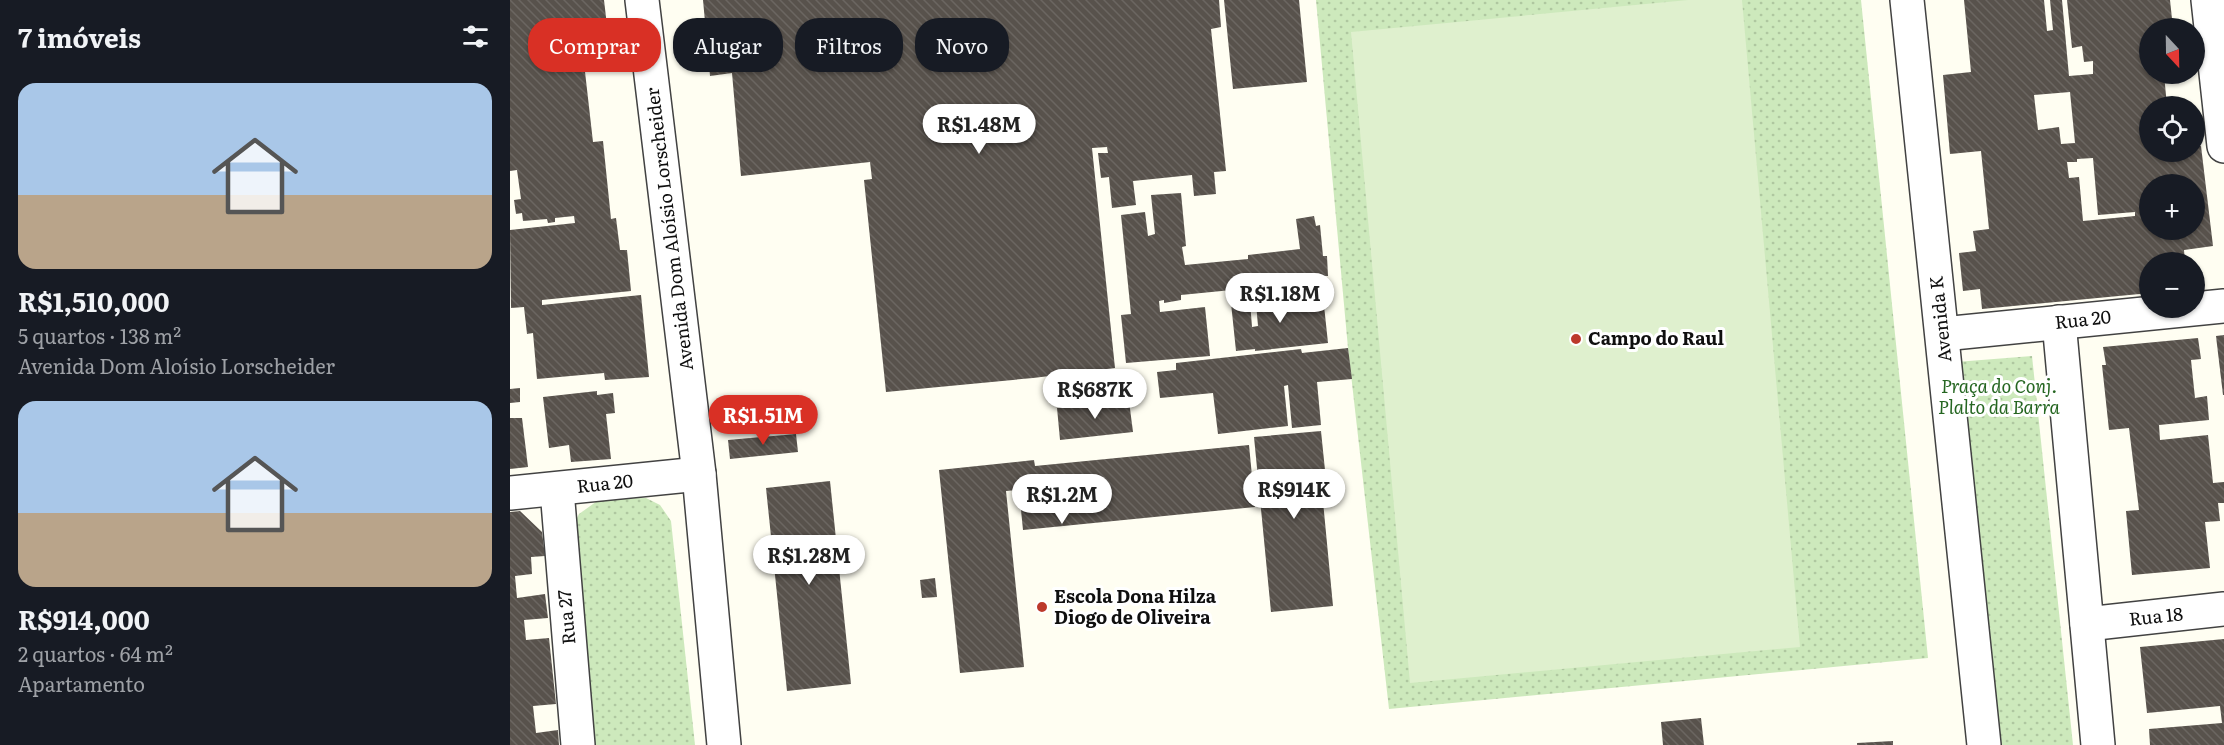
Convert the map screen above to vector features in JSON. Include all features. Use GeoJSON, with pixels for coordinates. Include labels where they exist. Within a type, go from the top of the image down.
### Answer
{"type":"FeatureCollection","features":[{"type":"Feature","properties":{"kind":"street","name":"Avenida Dom Aloísio Lorscheider"},"geometry":{"type":"LineString","coordinates":[[642,0],[699,474],[724,745]]}},
{"type":"Feature","properties":{"kind":"street","name":"Avenida K"},"geometry":{"type":"LineString","coordinates":[[1907,0],[1984,745]]}},
{"type":"Feature","properties":{"kind":"street"},"geometry":{"type":"LineString","coordinates":[[2208,0],[2224,146]]}},
{"type":"Feature","properties":{"kind":"street","name":"Rua 20"},"geometry":{"type":"LineString","coordinates":[[1943,334],[2224,306]]}},
{"type":"Feature","properties":{"kind":"street"},"geometry":{"type":"LineString","coordinates":[[2059,322],[2098,745]]}},
{"type":"Feature","properties":{"kind":"street","name":"Rua 20"},"geometry":{"type":"LineString","coordinates":[[510,493],[699,474]]}},
{"type":"Feature","properties":{"kind":"street","name":"Rua 27"},"geometry":{"type":"LineString","coordinates":[[557,490],[578,745]]}},
{"type":"Feature","properties":{"kind":"street","name":"Rua 18"},"geometry":{"type":"LineString","coordinates":[[2087,624],[2224,609]]}},
{"type":"Feature","properties":{"kind":"green space","name":"Campo do Raul"},"geometry":{"type":"Polygon","coordinates":[[[1316,0],[1861,0],[1928,658],[1389,709],[1348,348],[1316,0]]]}},
{"type":"Feature","properties":{"kind":"green space","name":"Campo do Raul"},"geometry":{"type":"Polygon","coordinates":[[[1688,0],[1742,0],[1800,647],[1410,683],[1351,32],[1688,0]]]}},
{"type":"Feature","properties":{"kind":"green space","name":"Praça do Conj. Plalto da Barra"},"geometry":{"type":"Polygon","coordinates":[[[2032,356],[2073,745],[1998,745],[1956,362],[2032,356]]]}},
{"type":"Feature","properties":{"kind":"green space"},"geometry":{"type":"Polygon","coordinates":[[[646,498],[660,505],[671,521],[695,745],[594,745],[571,530],[579,514],[600,499],[646,498]]]}},
{"type":"Feature","properties":{"kind":"building"},"geometry":{"type":"Polygon","coordinates":[[[510,0],[604,0],[606,18],[528,18],[528,72],[585,72],[593,142],[603,141],[611,219],[616,218],[620,250],[627,250],[631,291],[542,300],[542,305],[641,295],[649,377],[605,380],[604,373],[537,379],[533,333],[527,334],[524,307],[511,308],[510,230],[575,223],[574,216],[555,218],[555,222],[548,223],[547,219],[523,221],[522,213],[516,214],[514,200],[521,199],[517,170],[510,171],[510,0]]]}},
{"type":"Feature","properties":{"kind":"building"},"geometry":{"type":"Polygon","coordinates":[[[703,0],[1219,0],[1221,27],[1211,29],[1226,171],[1214,172],[1216,194],[1194,196],[1192,175],[1133,181],[1136,205],[1112,208],[1109,177],[1101,178],[1098,153],[1108,153],[1107,147],[1092,148],[1115,368],[886,392],[864,180],[872,179],[870,162],[741,176],[732,73],[710,76],[710,72],[783,72],[783,18],[705,18],[703,0]]]}},
{"type":"Feature","properties":{"kind":"building"},"geometry":{"type":"Polygon","coordinates":[[[1224,0],[1299,0],[1307,82],[1233,89],[1224,0]]]}},
{"type":"Feature","properties":{"kind":"building"},"geometry":{"type":"Polygon","coordinates":[[[1964,0],[2044,0],[2047,31],[2053,30],[2050,0],[2062,0],[2069,76],[2093,74],[2093,61],[2084,62],[2082,46],[2072,48],[2067,0],[2170,0],[2172,18],[2139,18],[2139,84],[2165,84],[2166,96],[2139,96],[2139,162],[2203,162],[2204,174],[2139,174],[2139,240],[2205,240],[2205,179],[2213,246],[2184,250],[2184,252],[2139,252],[2139,294],[1982,309],[1980,289],[1963,291],[1959,253],[1976,251],[1973,231],[1989,229],[1981,151],[1950,154],[1943,75],[1971,72],[1964,0]],[[2070,92],[2034,95],[2038,130],[2059,127],[2061,144],[2075,143],[2070,92]],[[2093,158],[2067,162],[2069,178],[2079,177],[2083,221],[2135,216],[2135,212],[2098,215],[2093,158]]]}},
{"type":"Feature","properties":{"kind":"building"},"geometry":{"type":"Polygon","coordinates":[[[1181,193],[1186,246],[1182,247],[1185,265],[1248,259],[1248,255],[1300,249],[1296,219],[1314,216],[1316,226],[1320,225],[1323,256],[1327,256],[1328,276],[1321,276],[1322,284],[1286,288],[1286,291],[1253,294],[1252,288],[1181,295],[1181,300],[1164,303],[1164,300],[1159,301],[1160,312],[1205,307],[1210,356],[1126,363],[1121,315],[1131,314],[1121,215],[1145,212],[1148,236],[1155,234],[1151,195],[1181,193]]]}},
{"type":"Feature","properties":{"kind":"building"},"geometry":{"type":"Polygon","coordinates":[[[1323,296],[1328,343],[1236,351],[1231,303],[1250,301],[1252,327],[1258,326],[1256,303],[1323,296]]]}},
{"type":"Feature","properties":{"kind":"building"},"geometry":{"type":"Polygon","coordinates":[[[2224,335],[2224,395],[2223,395],[2216,336],[2224,335]]]}},
{"type":"Feature","properties":{"kind":"building"},"geometry":{"type":"Polygon","coordinates":[[[2198,338],[2201,359],[2191,360],[2195,398],[2207,396],[2209,420],[2159,425],[2160,440],[2208,435],[2213,483],[2224,482],[2224,503],[2218,503],[2220,521],[2205,522],[2210,568],[2132,575],[2126,511],[2139,510],[2129,428],[2109,430],[2102,365],[2106,365],[2103,347],[2198,338]]]}},
{"type":"Feature","properties":{"kind":"building"},"geometry":{"type":"Polygon","coordinates":[[[1348,348],[1352,379],[1317,382],[1321,425],[1292,428],[1288,385],[1284,386],[1288,426],[1218,434],[1213,393],[1160,398],[1157,372],[1176,370],[1176,363],[1301,349],[1302,353],[1348,348]]]}},
{"type":"Feature","properties":{"kind":"building"},"geometry":{"type":"Polygon","coordinates":[[[520,388],[520,402],[510,403],[510,389],[520,388]]]}},
{"type":"Feature","properties":{"kind":"building"},"geometry":{"type":"Polygon","coordinates":[[[597,391],[597,395],[613,393],[615,413],[606,414],[611,459],[571,462],[569,445],[549,448],[543,397],[597,391]]]}},
{"type":"Feature","properties":{"kind":"building"},"geometry":{"type":"Polygon","coordinates":[[[1129,401],[1133,432],[1060,440],[1057,408],[1129,401]]]}},
{"type":"Feature","properties":{"kind":"building"},"geometry":{"type":"Polygon","coordinates":[[[510,418],[522,418],[528,467],[510,469],[510,418]]]}},
{"type":"Feature","properties":{"kind":"building"},"geometry":{"type":"Polygon","coordinates":[[[1321,431],[1325,470],[1320,470],[1333,606],[1271,612],[1254,437],[1321,431]]]}},
{"type":"Feature","properties":{"kind":"building"},"geometry":{"type":"Polygon","coordinates":[[[796,434],[798,452],[730,459],[728,440],[796,434]]]}},
{"type":"Feature","properties":{"kind":"building"},"geometry":{"type":"Polygon","coordinates":[[[1249,445],[1255,507],[1023,530],[1019,490],[1006,491],[1024,667],[960,673],[939,470],[1034,460],[1035,466],[1249,445]]]}},
{"type":"Feature","properties":{"kind":"building"},"geometry":{"type":"Polygon","coordinates":[[[830,481],[851,684],[787,691],[766,488],[830,481]]]}},
{"type":"Feature","properties":{"kind":"building"},"geometry":{"type":"Polygon","coordinates":[[[520,511],[542,532],[545,556],[531,557],[532,574],[515,576],[517,598],[545,594],[548,618],[524,620],[526,640],[549,638],[556,704],[533,706],[536,733],[558,730],[559,745],[510,745],[510,512],[520,511]]]}},
{"type":"Feature","properties":{"kind":"building"},"geometry":{"type":"Polygon","coordinates":[[[935,578],[937,597],[922,598],[920,580],[935,578]]]}},
{"type":"Feature","properties":{"kind":"building"},"geometry":{"type":"Polygon","coordinates":[[[2224,639],[2224,745],[2150,745],[2149,729],[2222,723],[2220,706],[2147,713],[2140,647],[2224,639]]]}},
{"type":"Feature","properties":{"kind":"building"},"geometry":{"type":"Polygon","coordinates":[[[1701,718],[1704,745],[1663,745],[1661,722],[1701,718]]]}},
{"type":"Feature","properties":{"kind":"building"},"geometry":{"type":"Polygon","coordinates":[[[1893,741],[1893,745],[1857,745],[1857,743],[1893,741]]]}},
{"type":"Feature","properties":{"kind":"place","name":"Campo do Raul"},"geometry":{"type":"Point","coordinates":[1576,339]}},
{"type":"Feature","properties":{"kind":"place","name":"Escola Dona Hilza Diogo de Oliveira"},"geometry":{"type":"Point","coordinates":[1042,607]}}]}
